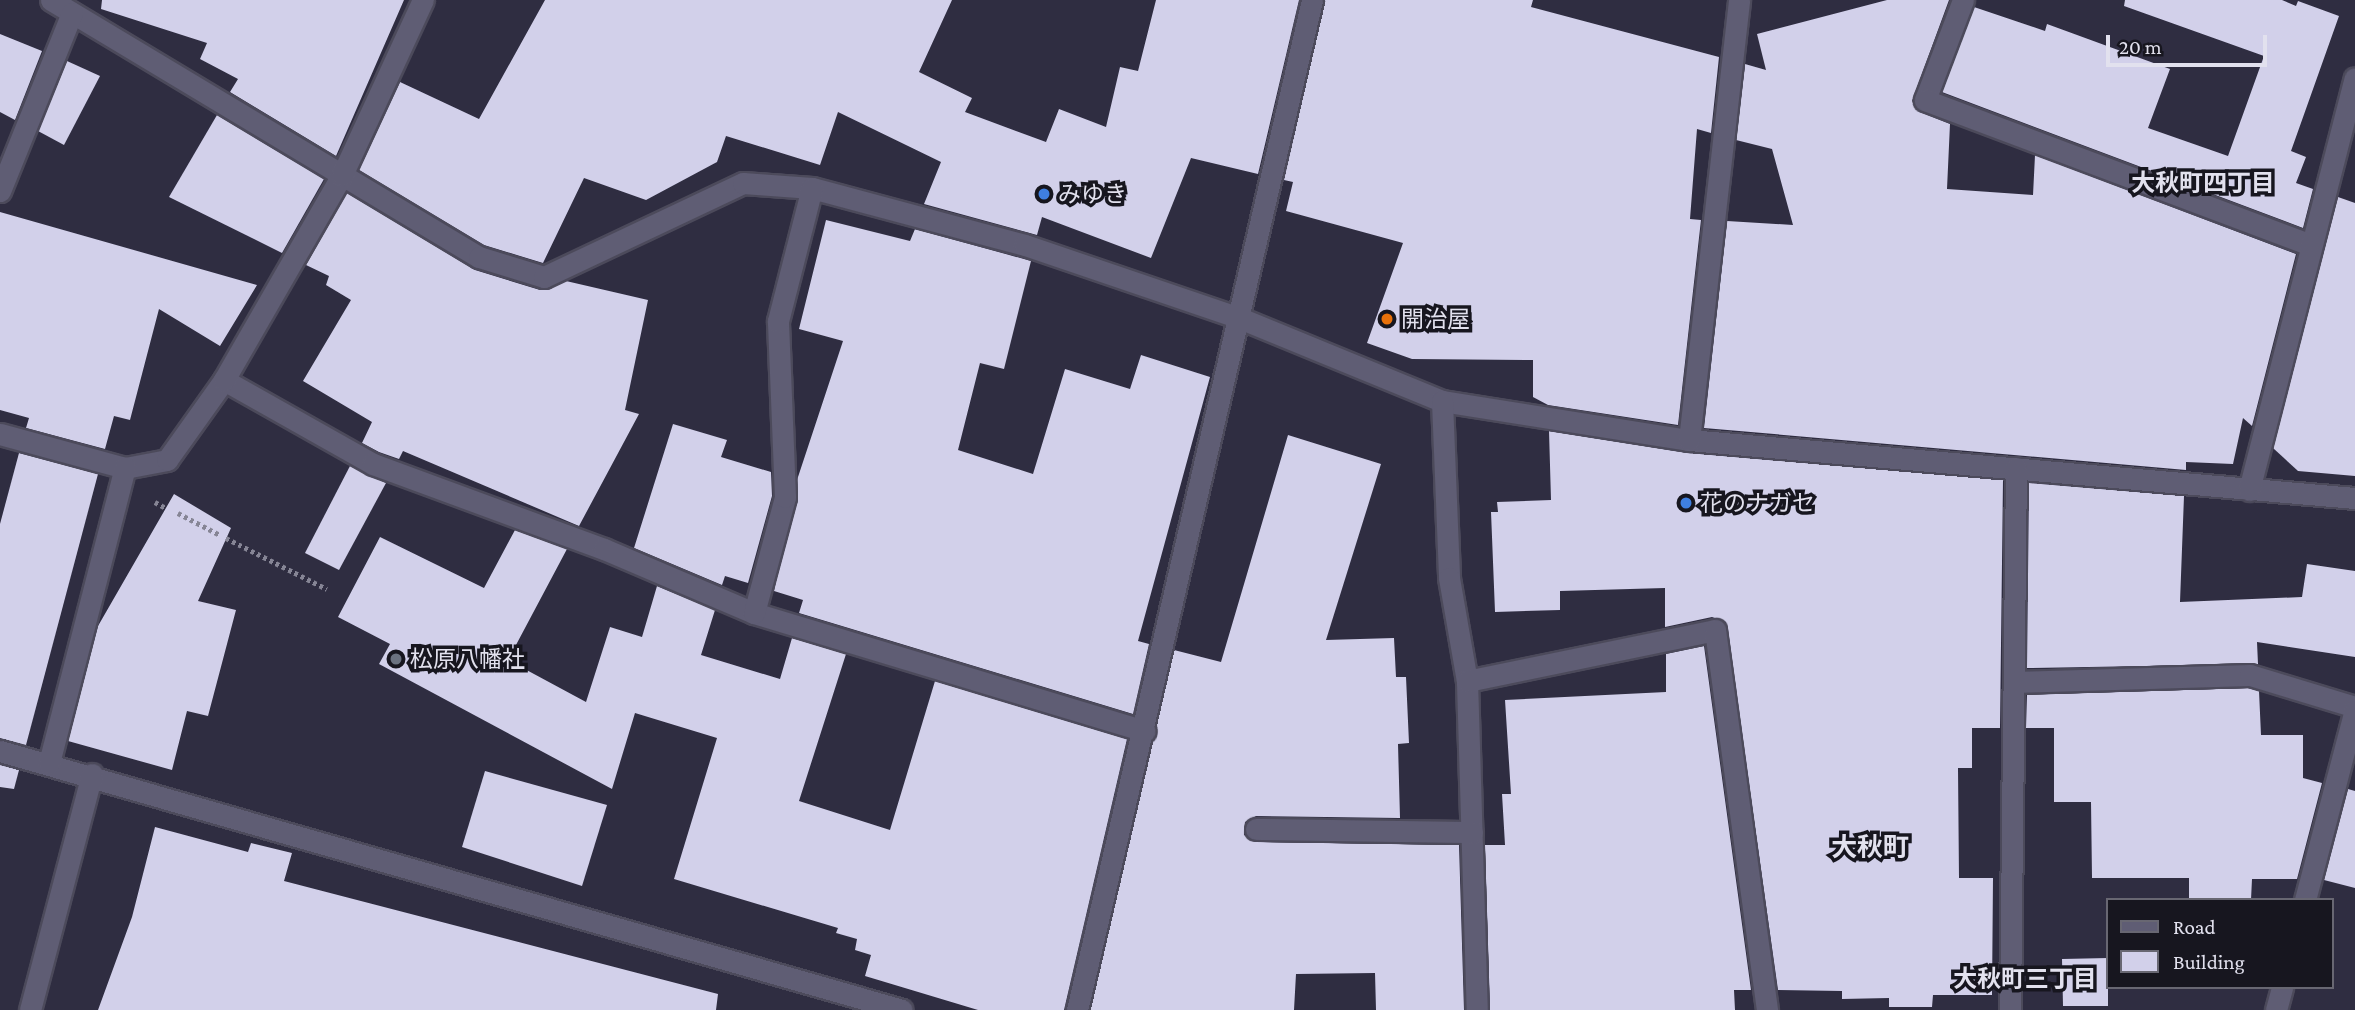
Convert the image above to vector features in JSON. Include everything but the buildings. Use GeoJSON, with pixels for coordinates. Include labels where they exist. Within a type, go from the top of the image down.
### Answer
{"type":"FeatureCollection","features":[{"type":"Feature","properties":{"kind":"street"},"geometry":{"type":"LineString","coordinates":[[0,434],[125,468],[167,460],[224,380],[342,175],[423,0]]}},
{"type":"Feature","properties":{"kind":"street"},"geometry":{"type":"LineString","coordinates":[[1077,1010],[1242,319],[1312,0]]}},
{"type":"Feature","properties":{"kind":"street"},"geometry":{"type":"LineString","coordinates":[[1689,440],[1739,0]]}},
{"type":"Feature","properties":{"kind":"street"},"geometry":{"type":"LineString","coordinates":[[1963,0],[1926,100],[2311,245]]}},
{"type":"Feature","properties":{"kind":"street"},"geometry":{"type":"LineString","coordinates":[[0,191],[59,4],[479,257],[544,277],[743,183],[812,188],[1025,245],[1242,319],[1442,401],[1689,440],[2355,498]]}},
{"type":"Feature","properties":{"kind":"street"},"geometry":{"type":"LineString","coordinates":[[2249,490],[2355,78]]}},
{"type":"Feature","properties":{"kind":"street"},"geometry":{"type":"LineString","coordinates":[[754,613],[785,497],[778,321],[812,188]]}},
{"type":"Feature","properties":{"kind":"street"},"geometry":{"type":"LineString","coordinates":[[224,380],[373,464],[604,549],[754,613],[1145,731]]}},
{"type":"Feature","properties":{"kind":"street"},"geometry":{"type":"LineString","coordinates":[[1442,401],[1448,578],[1467,681],[1477,1010]]}},
{"type":"Feature","properties":{"kind":"street"},"geometry":{"type":"LineString","coordinates":[[48,763],[125,468]]}},
{"type":"Feature","properties":{"kind":"street"},"geometry":{"type":"LineString","coordinates":[[2010,1010],[2016,468]]}},
{"type":"Feature","properties":{"kind":"street"},"geometry":{"type":"LineString","coordinates":[[1467,681],[1715,630],[1767,1010]]}},
{"type":"Feature","properties":{"kind":"street"},"geometry":{"type":"LineString","coordinates":[[2014,682],[2250,675],[2355,708],[2306,898]]}},
{"type":"Feature","properties":{"kind":"street"},"geometry":{"type":"LineString","coordinates":[[0,751],[92,774],[836,1000],[902,1010]]}},
{"type":"Feature","properties":{"kind":"street"},"geometry":{"type":"LineString","coordinates":[[30,1010],[92,774]]}},
{"type":"Feature","properties":{"kind":"street"},"geometry":{"type":"LineString","coordinates":[[1256,829],[1472,832]]}},
{"type":"Feature","properties":{"kind":"street"},"geometry":{"type":"LineString","coordinates":[[2276,1010],[2281,989]]}},
{"type":"Feature","properties":{"kind":"path"},"geometry":{"type":"LineString","coordinates":[[178,513],[220,535]]}},
{"type":"Feature","properties":{"kind":"path"},"geometry":{"type":"LineString","coordinates":[[226,538],[327,589]]}},
{"type":"Feature","properties":{"kind":"place","name":"みゆき"},"geometry":{"type":"Point","coordinates":[1044,194]}},
{"type":"Feature","properties":{"kind":"place","name":"開治屋"},"geometry":{"type":"Point","coordinates":[1387,319]}},
{"type":"Feature","properties":{"kind":"place","name":"花のナガセ"},"geometry":{"type":"Point","coordinates":[1686,503]}},
{"type":"Feature","properties":{"kind":"place","name":"松原八幡社"},"geometry":{"type":"Point","coordinates":[396,659]}},
{"type":"Feature","properties":{"kind":"district","name":"大秋町四丁目"},"geometry":{"type":"Point","coordinates":[2203,183]}},
{"type":"Feature","properties":{"kind":"district","name":"大秋町"},"geometry":{"type":"Point","coordinates":[1870,848]}},
{"type":"Feature","properties":{"kind":"district","name":"大秋町三丁目"},"geometry":{"type":"Point","coordinates":[2025,979]}}]}
